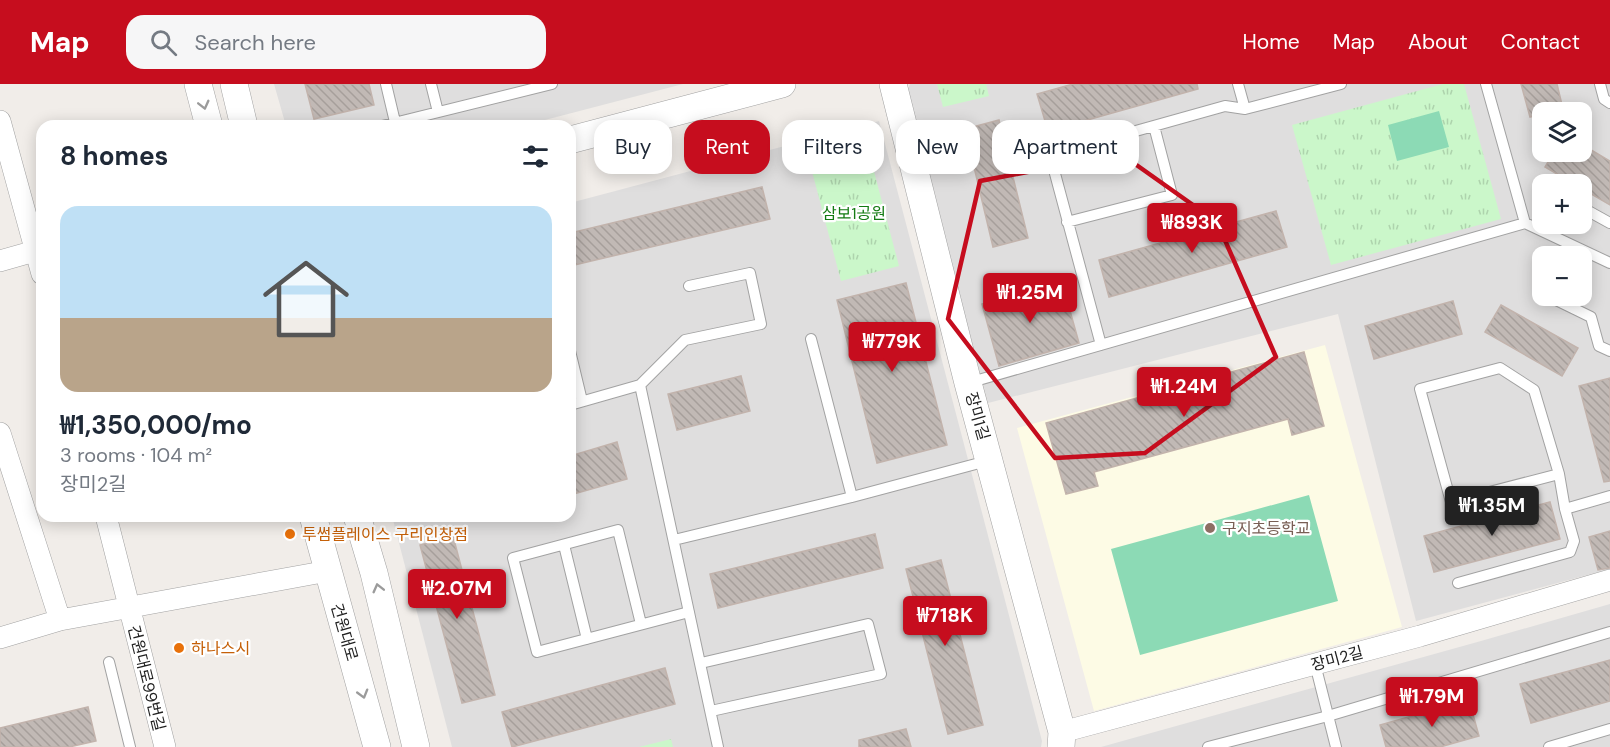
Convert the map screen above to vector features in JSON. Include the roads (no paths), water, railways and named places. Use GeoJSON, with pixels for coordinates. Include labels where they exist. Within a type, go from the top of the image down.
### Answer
{"type":"FeatureCollection","features":[{"type":"Feature","properties":{"kind":"street"},"geometry":{"type":"LineString","coordinates":[[198,84],[207,120]]}},
{"type":"Feature","properties":{"kind":"street"},"geometry":{"type":"LineString","coordinates":[[234,84],[243,120]]}},
{"type":"Feature","properties":{"kind":"street"},"geometry":{"type":"LineString","coordinates":[[576,138],[782,84]]}},
{"type":"Feature","properties":{"kind":"street","name":"장미1길"},"geometry":{"type":"LineString","coordinates":[[893,84],[1061,740]]}},
{"type":"Feature","properties":{"kind":"street"},"geometry":{"type":"LineString","coordinates":[[0,121],[36,240]]}},
{"type":"Feature","properties":{"kind":"street"},"geometry":{"type":"LineString","coordinates":[[0,261],[36,251]]}},
{"type":"Feature","properties":{"kind":"street"},"geometry":{"type":"LineString","coordinates":[[0,433],[60,620]]}},
{"type":"Feature","properties":{"kind":"street","name":"건원대로99번길"},"geometry":{"type":"LineString","coordinates":[[107,522],[165,747]]}},
{"type":"Feature","properties":{"kind":"street","name":"건원대로"},"geometry":{"type":"LineString","coordinates":[[316,522],[377,747]]}},
{"type":"Feature","properties":{"kind":"street"},"geometry":{"type":"LineString","coordinates":[[359,522],[374,573],[416,747]]}},
{"type":"Feature","properties":{"kind":"street"},"geometry":{"type":"LineString","coordinates":[[130,608],[328,571]]}},
{"type":"Feature","properties":{"kind":"street","name":"장미2길"},"geometry":{"type":"LineString","coordinates":[[1061,740],[1315,664],[1610,580]]}},
{"type":"Feature","properties":{"kind":"street","name":"건원대로99번길"},"geometry":{"type":"LineString","coordinates":[[0,638],[60,620],[130,608]]}},
{"type":"Feature","properties":{"kind":"lane"},"geometry":{"type":"LineString","coordinates":[[386,84],[393,120]]}},
{"type":"Feature","properties":{"kind":"lane"},"geometry":{"type":"LineString","coordinates":[[431,84],[438,112]]}},
{"type":"Feature","properties":{"kind":"lane"},"geometry":{"type":"LineString","coordinates":[[406,120],[552,84]]}},
{"type":"Feature","properties":{"kind":"lane"},"geometry":{"type":"LineString","coordinates":[[1238,84],[1245,109]]}},
{"type":"Feature","properties":{"kind":"lane"},"geometry":{"type":"LineString","coordinates":[[1101,345],[1050,155],[1225,106],[1245,109],[1341,84]]}},
{"type":"Feature","properties":{"kind":"lane"},"geometry":{"type":"LineString","coordinates":[[1486,84],[1525,223]]}},
{"type":"Feature","properties":{"kind":"lane"},"geometry":{"type":"LineString","coordinates":[[1600,84],[1604,99],[1610,103]]}},
{"type":"Feature","properties":{"kind":"lane"},"geometry":{"type":"LineString","coordinates":[[1067,222],[1172,195],[1155,126]]}},
{"type":"Feature","properties":{"kind":"lane"},"geometry":{"type":"LineString","coordinates":[[1592,213],[1610,223]]}},
{"type":"Feature","properties":{"kind":"lane"},"geometry":{"type":"LineString","coordinates":[[968,383],[1525,223],[1610,263]]}},
{"type":"Feature","properties":{"kind":"lane"},"geometry":{"type":"LineString","coordinates":[[576,403],[640,385],[686,340],[761,324],[750,273],[689,286]]}},
{"type":"Feature","properties":{"kind":"lane"},"geometry":{"type":"LineString","coordinates":[[1568,306],[1591,317],[1599,346],[1610,351]]}},
{"type":"Feature","properties":{"kind":"lane"},"geometry":{"type":"LineString","coordinates":[[811,339],[852,497]]}},
{"type":"Feature","properties":{"kind":"lane"},"geometry":{"type":"LineString","coordinates":[[1458,583],[1570,552],[1574,541],[1559,474],[1534,390],[1500,368],[1420,389],[1451,502],[1559,474]]}},
{"type":"Feature","properties":{"kind":"lane"},"geometry":{"type":"LineString","coordinates":[[576,376],[582,401]]}},
{"type":"Feature","properties":{"kind":"lane"},"geometry":{"type":"LineString","coordinates":[[640,385],[718,747]]}},
{"type":"Feature","properties":{"kind":"lane"},"geometry":{"type":"LineString","coordinates":[[674,540],[852,497],[991,460]]}},
{"type":"Feature","properties":{"kind":"lane"},"geometry":{"type":"LineString","coordinates":[[1565,508],[1610,496]]}},
{"type":"Feature","properties":{"kind":"lane"},"geometry":{"type":"LineString","coordinates":[[641,624],[618,530],[513,558],[537,652],[689,612]]}},
{"type":"Feature","properties":{"kind":"lane"},"geometry":{"type":"LineString","coordinates":[[564,545],[587,639]]}},
{"type":"Feature","properties":{"kind":"lane"},"geometry":{"type":"LineString","coordinates":[[701,663],[868,624],[881,674],[711,711]]}},
{"type":"Feature","properties":{"kind":"lane"},"geometry":{"type":"LineString","coordinates":[[1208,747],[1328,716],[1610,632]]}},
{"type":"Feature","properties":{"kind":"lane"},"geometry":{"type":"LineString","coordinates":[[109,662],[130,747]]}},
{"type":"Feature","properties":{"kind":"lane"},"geometry":{"type":"LineString","coordinates":[[1315,664],[1336,747]]}},
{"type":"Feature","properties":{"kind":"lane"},"geometry":{"type":"LineString","coordinates":[[1549,747],[1610,729]]}},
{"type":"Feature","properties":{"kind":"place","name":"구지초등학교"},"geometry":{"type":"Point","coordinates":[1210,528]}},
{"type":"Feature","properties":{"kind":"place","name":"투썸플레이스 구리인창점"},"geometry":{"type":"Point","coordinates":[290,534]}},
{"type":"Feature","properties":{"kind":"place","name":"하나스시"},"geometry":{"type":"Point","coordinates":[179,648]}},
{"type":"Feature","properties":{"kind":"park label","name":"삼보1공원"},"geometry":{"type":"Point","coordinates":[854,213]}}]}
